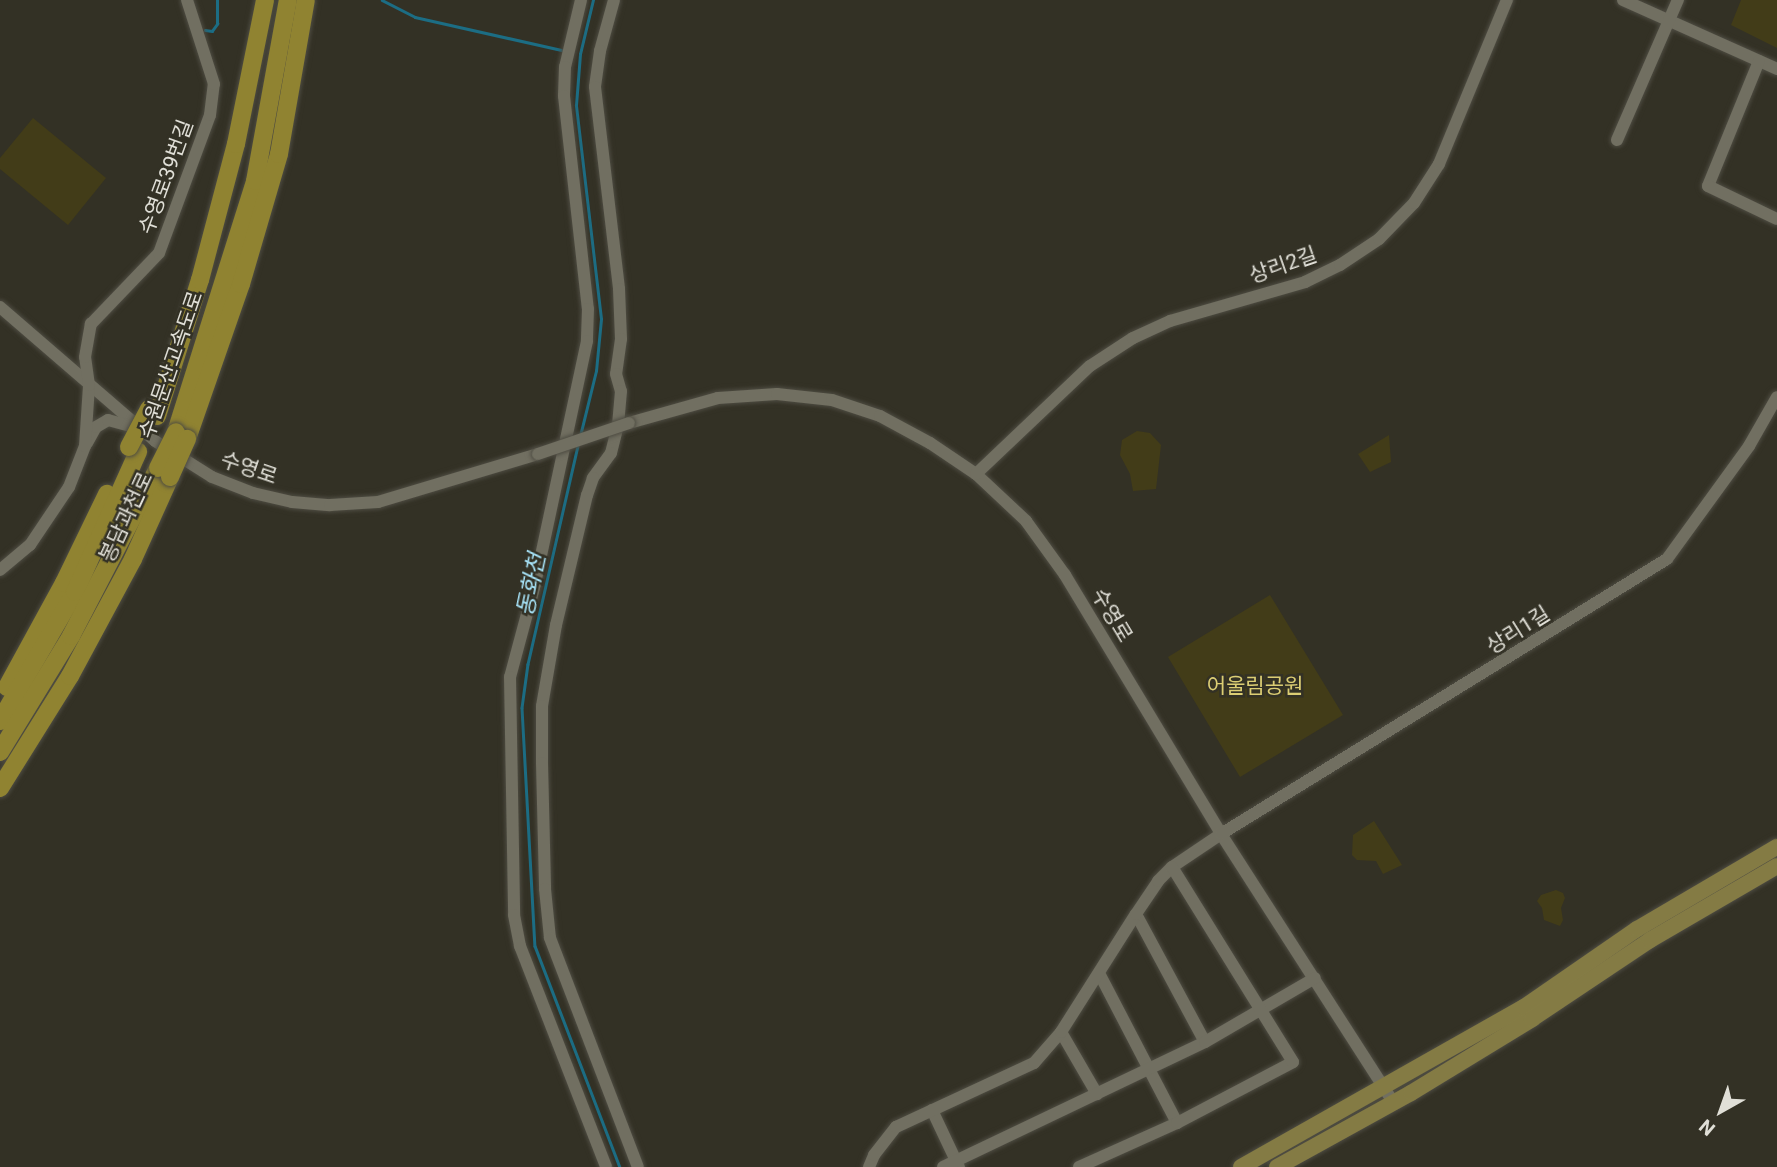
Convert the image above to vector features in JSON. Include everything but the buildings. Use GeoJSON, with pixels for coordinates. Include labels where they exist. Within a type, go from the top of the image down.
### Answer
{"type":"FeatureCollection","features":[{"type":"Feature","properties":{"kind":"highway"},"geometry":{"type":"LineString","coordinates":[[153,412],[226,151],[257,0]]}},
{"type":"Feature","properties":{"kind":"highway","name":"수원문산고속도로"},"geometry":{"type":"LineString","coordinates":[[0,721],[75,592],[134,449],[153,412],[200,280],[236,144],[265,0]]}},
{"type":"Feature","properties":{"kind":"highway","name":"수원문산고속도로"},"geometry":{"type":"LineString","coordinates":[[0,752],[71,636],[164,472],[181,435],[255,181],[288,0]]}},
{"type":"Feature","properties":{"kind":"highway"},"geometry":{"type":"LineString","coordinates":[[181,435],[242,284],[279,154],[306,0]]}},
{"type":"Feature","properties":{"kind":"highway","name":"봉담과천로"},"geometry":{"type":"LineString","coordinates":[[0,697],[64,583],[134,449]]}},
{"type":"Feature","properties":{"kind":"highway","name":"봉담과천로"},"geometry":{"type":"LineString","coordinates":[[0,788],[70,676],[133,559],[164,472]]}},
{"type":"Feature","properties":{"kind":"main road"},"geometry":{"type":"LineString","coordinates":[[1241,1167],[1384,1088],[1399,1075],[1524,1007],[1637,929],[1777,847]]}},
{"type":"Feature","properties":{"kind":"main road"},"geometry":{"type":"LineString","coordinates":[[1277,1167],[1394,1103],[1532,1019],[1650,940],[1777,866]]}},
{"type":"Feature","properties":{"kind":"street","name":"수영로39번길"},"geometry":{"type":"LineString","coordinates":[[85,446],[89,385],[85,357],[91,324],[159,253],[209,115],[214,84],[187,0]]}},
{"type":"Feature","properties":{"kind":"street"},"geometry":{"type":"LineString","coordinates":[[581,0],[565,67],[564,96],[588,309],[587,341],[538,570],[510,677],[514,915],[520,946],[606,1167]]}},
{"type":"Feature","properties":{"kind":"street"},"geometry":{"type":"LineString","coordinates":[[614,0],[600,51],[595,87],[620,302],[621,339],[616,373],[621,390],[618,425],[611,453],[593,478],[587,495],[556,625],[542,706],[542,762],[545,889],[550,938],[638,1167]]}},
{"type":"Feature","properties":{"kind":"street","name":"상리2길"},"geometry":{"type":"LineString","coordinates":[[975,474],[1090,366],[1133,338],[1171,321],[1305,282],[1340,265],[1379,239],[1414,203],[1439,164],[1507,0]]}},
{"type":"Feature","properties":{"kind":"street"},"geometry":{"type":"LineString","coordinates":[[1623,0],[1777,69]]}},
{"type":"Feature","properties":{"kind":"street"},"geometry":{"type":"LineString","coordinates":[[1617,140],[1678,0]]}},
{"type":"Feature","properties":{"kind":"street"},"geometry":{"type":"LineString","coordinates":[[1759,61],[1708,186],[1777,219]]}},
{"type":"Feature","properties":{"kind":"street","name":"수영로"},"geometry":{"type":"LineString","coordinates":[[0,307],[145,433],[212,477],[253,493],[292,502],[330,505],[378,502],[415,493],[628,423],[718,398],[777,394],[832,400],[880,416],[930,443],[975,474],[1026,521],[1065,576],[1220,834],[1394,1103]]}},
{"type":"Feature","properties":{"kind":"street","name":"상리1길"},"geometry":{"type":"LineString","coordinates":[[869,1167],[874,1155],[896,1127],[1034,1063],[1061,1032],[1158,881],[1172,867],[1220,834],[1667,559],[1749,446],[1777,397]]}},
{"type":"Feature","properties":{"kind":"street"},"geometry":{"type":"LineString","coordinates":[[0,570],[11,564],[46,525],[69,488],[85,446],[96,427],[108,420],[145,433]]}},
{"type":"Feature","properties":{"kind":"street"},"geometry":{"type":"LineString","coordinates":[[1079,1167],[1177,1123],[1293,1062],[1172,867]]}},
{"type":"Feature","properties":{"kind":"street"},"geometry":{"type":"LineString","coordinates":[[1136,914],[1205,1042]]}},
{"type":"Feature","properties":{"kind":"street"},"geometry":{"type":"LineString","coordinates":[[1100,975],[1177,1123]]}},
{"type":"Feature","properties":{"kind":"street"},"geometry":{"type":"LineString","coordinates":[[943,1167],[958,1164],[1205,1042],[1315,978]]}},
{"type":"Feature","properties":{"kind":"street"},"geometry":{"type":"LineString","coordinates":[[1061,1032],[1097,1094]]}},
{"type":"Feature","properties":{"kind":"street"},"geometry":{"type":"LineString","coordinates":[[932,1110],[958,1164]]}},
{"type":"Feature","properties":{"kind":"green space"},"geometry":{"type":"Polygon","coordinates":[[[1741,0],[1777,0],[1777,48],[1731,25],[1741,0]]]}},
{"type":"Feature","properties":{"kind":"green space"},"geometry":{"type":"Polygon","coordinates":[[[33,118],[106,178],[68,225],[0,169],[0,158],[33,118]]]}},
{"type":"Feature","properties":{"kind":"green space"},"geometry":{"type":"Polygon","coordinates":[[[1137,431],[1150,433],[1161,445],[1156,489],[1133,491],[1130,474],[1120,455],[1122,440],[1137,431]]]}},
{"type":"Feature","properties":{"kind":"green space"},"geometry":{"type":"Polygon","coordinates":[[[1389,435],[1391,462],[1370,472],[1358,454],[1389,435]]]}},
{"type":"Feature","properties":{"kind":"green space","name":"어울림공원"},"geometry":{"type":"Polygon","coordinates":[[[1270,595],[1343,715],[1240,777],[1168,657],[1270,595]]]}},
{"type":"Feature","properties":{"kind":"green space"},"geometry":{"type":"Polygon","coordinates":[[[1374,821],[1402,865],[1383,874],[1376,861],[1357,860],[1352,855],[1353,835],[1374,821]]]}},
{"type":"Feature","properties":{"kind":"green space"},"geometry":{"type":"Polygon","coordinates":[[[1556,890],[1563,893],[1565,898],[1561,908],[1563,920],[1560,926],[1544,920],[1542,908],[1537,901],[1541,895],[1556,890]]]}},
{"type":"Feature","properties":{"kind":"waterway"},"geometry":{"type":"LineString","coordinates":[[205,30],[212,31],[217,24],[217,0]]}},
{"type":"Feature","properties":{"kind":"waterway"},"geometry":{"type":"LineString","coordinates":[[382,0],[415,17],[562,50]]}},
{"type":"Feature","properties":{"kind":"waterway","name":"동화천"},"geometry":{"type":"LineString","coordinates":[[580,436],[596,371],[601,319],[576,105],[580,54],[593,0]]}},
{"type":"Feature","properties":{"kind":"waterway","name":"동화천"},"geometry":{"type":"LineString","coordinates":[[578,446],[528,664],[522,708],[535,946],[620,1167]]}}]}
